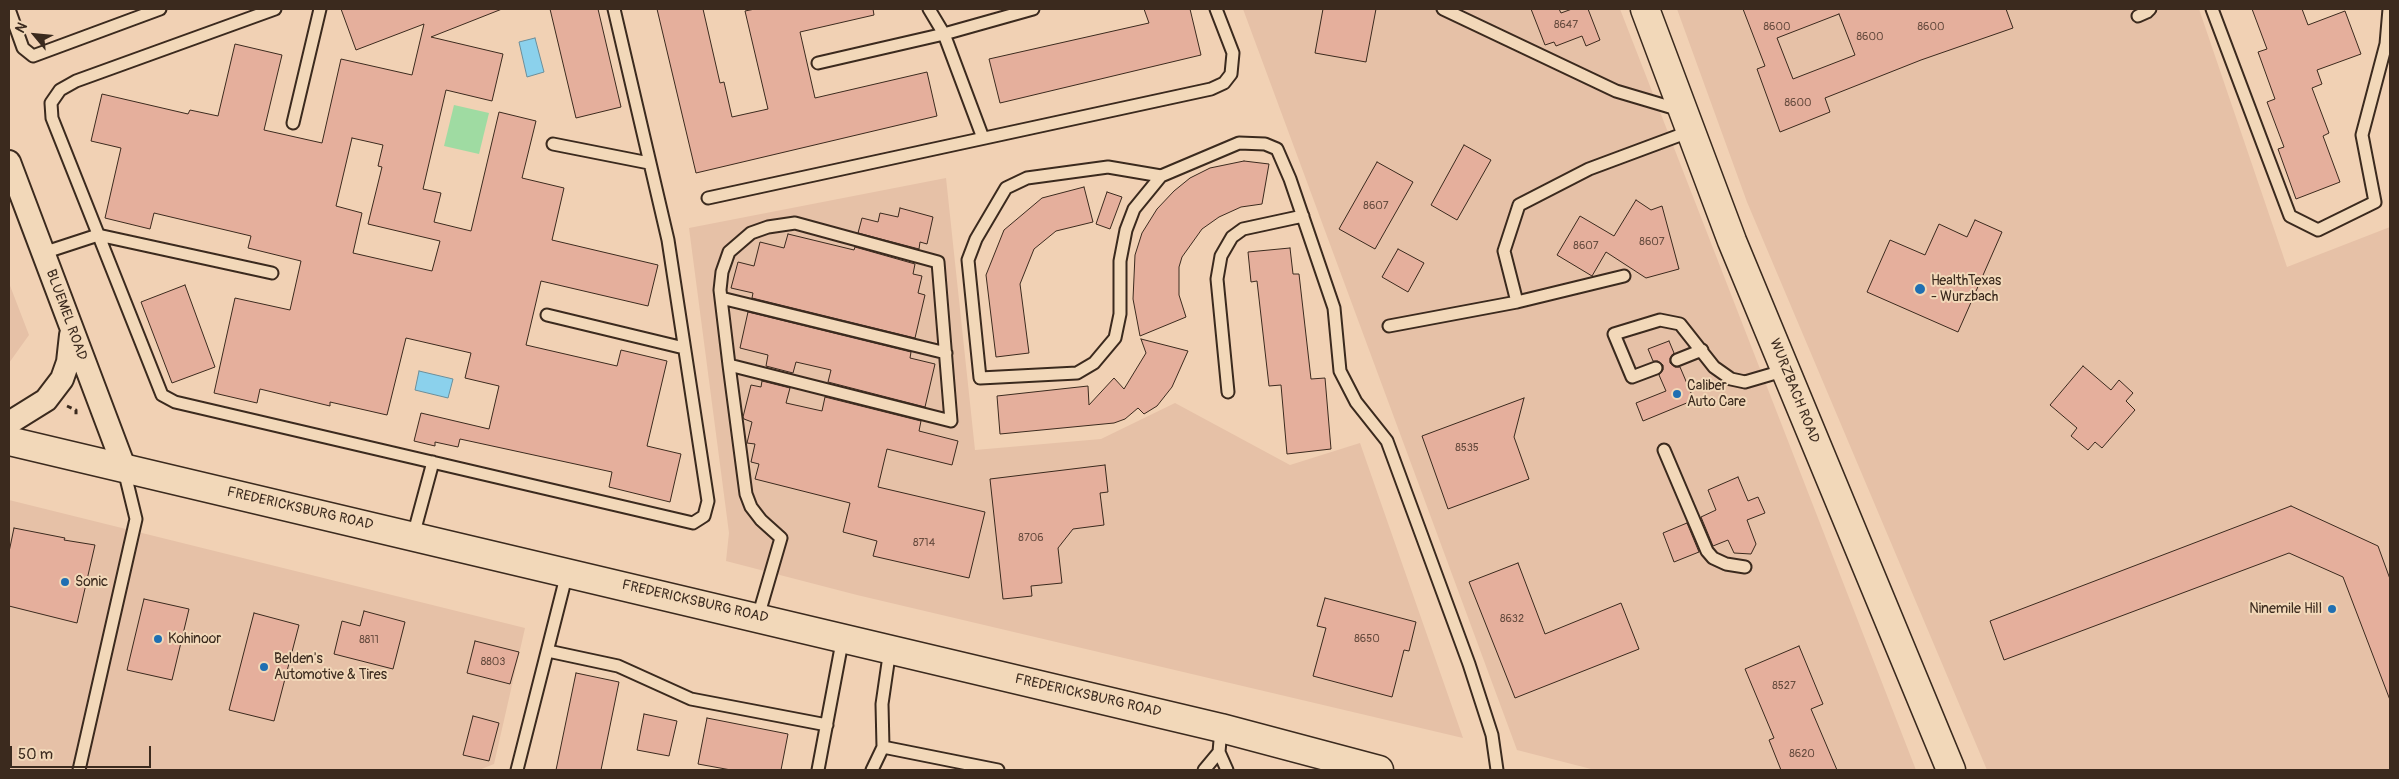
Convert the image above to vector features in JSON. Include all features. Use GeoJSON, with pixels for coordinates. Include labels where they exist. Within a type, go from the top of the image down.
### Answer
{"type":"FeatureCollection","features":[{"type":"Feature","properties":{"kind":"main road","name":"WURZBACH ROAD"},"geometry":{"type":"LineString","coordinates":[[1646,9],[1732,241],[1951,770]]}},
{"type":"Feature","properties":{"kind":"main road","name":"FREDERICKSBURG ROAD"},"geometry":{"type":"LineString","coordinates":[[9,440],[843,637],[1220,740],[1379,770]]}},
{"type":"Feature","properties":{"kind":"street","name":"BLUEMEL ROAD"},"geometry":{"type":"LineString","coordinates":[[9,162],[71,331],[124,467]]}},
{"type":"Feature","properties":{"kind":"street"},"geometry":{"type":"LineString","coordinates":[[9,423],[46,400],[62,379],[68,362],[71,331]]}},
{"type":"Feature","properties":{"kind":"lane"},"geometry":{"type":"LineString","coordinates":[[9,9],[23,48],[33,56],[160,9]]}},
{"type":"Feature","properties":{"kind":"lane"},"geometry":{"type":"LineString","coordinates":[[275,9],[76,80],[60,90],[51,103],[52,118],[162,395],[175,402],[693,523],[704,516],[708,501],[668,240],[614,9]]}},
{"type":"Feature","properties":{"kind":"lane"},"geometry":{"type":"LineString","coordinates":[[293,123],[320,9]]}},
{"type":"Feature","properties":{"kind":"lane"},"geometry":{"type":"LineString","coordinates":[[929,9],[944,34],[983,138]]}},
{"type":"Feature","properties":{"kind":"lane"},"geometry":{"type":"LineString","coordinates":[[818,64],[944,34],[1034,9]]}},
{"type":"Feature","properties":{"kind":"lane"},"geometry":{"type":"LineString","coordinates":[[708,198],[1210,89],[1224,83],[1231,74],[1233,53],[1216,9]]}},
{"type":"Feature","properties":{"kind":"lane"},"geometry":{"type":"LineString","coordinates":[[1443,9],[1616,91],[1688,121]]}},
{"type":"Feature","properties":{"kind":"lane"},"geometry":{"type":"LineString","coordinates":[[2144,9],[2138,16],[2150,9]]}},
{"type":"Feature","properties":{"kind":"lane"},"geometry":{"type":"LineString","coordinates":[[2212,9],[2290,216],[2318,230],[2375,202],[2362,135],[2386,44],[2389,9]]}},
{"type":"Feature","properties":{"kind":"lane"},"geometry":{"type":"LineString","coordinates":[[1517,302],[1504,251],[1519,205],[1688,121]]}},
{"type":"Feature","properties":{"kind":"lane"},"geometry":{"type":"LineString","coordinates":[[1161,176],[1108,167],[1027,178],[1006,188],[976,239],[968,260],[980,378],[1077,373],[1094,363],[1115,338],[1120,314],[1120,261],[1126,230],[1134,210],[1161,176],[1239,143],[1265,144],[1277,149],[1303,216],[1334,308],[1340,371],[1356,402],[1387,441],[1469,664],[1492,735],[1497,770]]}},
{"type":"Feature","properties":{"kind":"lane"},"geometry":{"type":"LineString","coordinates":[[553,144],[649,163]]}},
{"type":"Feature","properties":{"kind":"lane"},"geometry":{"type":"LineString","coordinates":[[1228,392],[1217,279],[1221,256],[1232,237],[1243,229],[1303,216]]}},
{"type":"Feature","properties":{"kind":"lane"},"geometry":{"type":"LineString","coordinates":[[729,364],[951,421],[938,262],[795,223],[768,227],[751,233],[729,252],[722,272],[721,298],[729,364],[746,494],[761,520],[781,538],[758,617]]}},
{"type":"Feature","properties":{"kind":"lane"},"geometry":{"type":"LineString","coordinates":[[43,253],[98,235],[272,273]]}},
{"type":"Feature","properties":{"kind":"lane"},"geometry":{"type":"LineString","coordinates":[[1389,326],[1517,302],[1624,276]]}},
{"type":"Feature","properties":{"kind":"lane"},"geometry":{"type":"LineString","coordinates":[[721,298],[946,353]]}},
{"type":"Feature","properties":{"kind":"lane"},"geometry":{"type":"LineString","coordinates":[[547,315],[684,348]]}},
{"type":"Feature","properties":{"kind":"lane"},"geometry":{"type":"LineString","coordinates":[[1656,368],[1632,378],[1614,334],[1660,320],[1680,324],[1714,366],[1731,379],[1745,382],[1786,370]]}},
{"type":"Feature","properties":{"kind":"lane"},"geometry":{"type":"LineString","coordinates":[[1677,360],[1702,350]]}},
{"type":"Feature","properties":{"kind":"lane"},"geometry":{"type":"LineString","coordinates":[[1664,450],[1707,551],[1713,558],[1726,564],[1744,567]]}},
{"type":"Feature","properties":{"kind":"lane"},"geometry":{"type":"LineString","coordinates":[[413,536],[433,462]]}},
{"type":"Feature","properties":{"kind":"lane"},"geometry":{"type":"LineString","coordinates":[[79,770],[136,519],[124,467]]}},
{"type":"Feature","properties":{"kind":"lane"},"geometry":{"type":"LineString","coordinates":[[517,770],[567,572]]}},
{"type":"Feature","properties":{"kind":"lane"},"geometry":{"type":"LineString","coordinates":[[818,770],[843,637]]}},
{"type":"Feature","properties":{"kind":"lane"},"geometry":{"type":"LineString","coordinates":[[872,770],[883,747],[882,704],[890,649]]}},
{"type":"Feature","properties":{"kind":"lane"},"geometry":{"type":"LineString","coordinates":[[548,651],[618,666],[691,699],[826,725]]}},
{"type":"Feature","properties":{"kind":"lane"},"geometry":{"type":"LineString","coordinates":[[1204,770],[1220,740]]}},
{"type":"Feature","properties":{"kind":"lane"},"geometry":{"type":"LineString","coordinates":[[1220,740],[1227,770]]}},
{"type":"Feature","properties":{"kind":"lane"},"geometry":{"type":"LineString","coordinates":[[883,747],[998,770]]}},
{"type":"Feature","properties":{"kind":"path"},"geometry":{"type":"LineString","coordinates":[[59,402],[76,410],[76,417]]}},
{"type":"Feature","properties":{"kind":"shaded area"},"geometry":{"type":"Polygon","coordinates":[[[1243,9],[1620,9],[1916,770],[1595,770],[1517,750],[1243,9]]]}},
{"type":"Feature","properties":{"kind":"shaded area"},"geometry":{"type":"Polygon","coordinates":[[[1677,9],[2199,9],[2287,267],[2390,227],[2390,770],[1987,770],[1747,202],[1677,9]]]}},
{"type":"Feature","properties":{"kind":"shaded area"},"geometry":{"type":"Polygon","coordinates":[[[946,178],[975,450],[1101,439],[1175,403],[1290,465],[1360,443],[1463,738],[857,595],[726,561],[729,533],[689,228],[946,178]]]}},
{"type":"Feature","properties":{"kind":"shaded area"},"geometry":{"type":"Polygon","coordinates":[[[9,283],[29,335],[9,363],[9,283]]]}},
{"type":"Feature","properties":{"kind":"shaded area"},"geometry":{"type":"Polygon","coordinates":[[[9,500],[525,628],[494,764],[479,770],[9,770],[9,500]]]}},
{"type":"Feature","properties":{"kind":"green space"},"geometry":{"type":"Polygon","coordinates":[[[454,105],[489,113],[479,154],[444,146],[454,105]]]}},
{"type":"Feature","properties":{"kind":"water"},"geometry":{"type":"Polygon","coordinates":[[[535,38],[544,72],[527,77],[519,42],[535,38]]]}},
{"type":"Feature","properties":{"kind":"water"},"geometry":{"type":"Polygon","coordinates":[[[419,371],[453,379],[448,398],[415,390],[419,371]]]}},
{"type":"Feature","properties":{"kind":"building"},"geometry":{"type":"Polygon","coordinates":[[[341,9],[502,9],[431,37],[503,54],[492,101],[446,90],[423,189],[441,193],[434,222],[471,231],[499,112],[536,121],[522,178],[564,188],[552,240],[658,265],[648,306],[541,281],[526,345],[617,366],[621,350],[667,361],[647,446],[681,454],[670,502],[609,487],[612,472],[460,439],[458,447],[435,442],[435,446],[414,441],[421,413],[489,429],[499,386],[465,378],[471,353],[406,338],[387,415],[330,402],[330,406],[260,389],[257,403],[214,393],[235,298],[290,310],[301,261],[248,248],[251,236],[154,213],[150,229],[105,218],[121,148],[91,141],[102,94],[188,114],[190,110],[218,116],[235,44],[282,55],[264,130],[322,143],[341,59],[412,75],[424,24],[356,50],[341,9]],[[352,138],[336,206],[362,213],[353,253],[432,271],[440,241],[368,224],[382,167],[378,166],[383,145],[352,138]]]}},
{"type":"Feature","properties":{"kind":"building"},"geometry":{"type":"Polygon","coordinates":[[[550,9],[598,9],[621,107],[576,118],[550,9]]]}},
{"type":"Feature","properties":{"kind":"building"},"geometry":{"type":"Polygon","coordinates":[[[657,9],[703,9],[720,83],[724,82],[732,117],[768,109],[745,11],[755,9],[873,9],[874,15],[800,32],[815,98],[927,72],[937,116],[696,173],[657,9]]]}},
{"type":"Feature","properties":{"kind":"building"},"geometry":{"type":"Polygon","coordinates":[[[1144,9],[1190,9],[1201,55],[1000,103],[989,59],[1149,23],[1144,9]]]}},
{"type":"Feature","properties":{"kind":"building"},"geometry":{"type":"Polygon","coordinates":[[[1323,9],[1376,9],[1366,62],[1315,53],[1323,9]]]}},
{"type":"Feature","properties":{"kind":"building"},"geometry":{"type":"Polygon","coordinates":[[[1531,9],[1559,9],[1561,13],[1572,9],[1588,9],[1600,40],[1586,46],[1582,36],[1556,46],[1554,42],[1545,45],[1531,9]]]}},
{"type":"Feature","properties":{"kind":"building"},"geometry":{"type":"Polygon","coordinates":[[[1743,9],[2006,9],[2013,28],[1921,60],[1825,98],[1830,112],[1780,132],[1757,69],[1765,66],[1743,9]],[[1839,14],[1777,38],[1793,79],[1855,55],[1839,14]]]}},
{"type":"Feature","properties":{"kind":"building"},"geometry":{"type":"Polygon","coordinates":[[[2252,9],[2302,9],[2308,25],[2345,11],[2361,54],[2317,70],[2322,84],[2312,88],[2329,133],[2323,136],[2340,182],[2296,199],[2278,149],[2284,147],[2267,102],[2275,99],[2258,52],[2267,49],[2252,9]]]}},
{"type":"Feature","properties":{"kind":"building"},"geometry":{"type":"Polygon","coordinates":[[[1464,145],[1491,160],[1457,220],[1431,205],[1464,145]]]}},
{"type":"Feature","properties":{"kind":"building"},"geometry":{"type":"Polygon","coordinates":[[[1244,161],[1269,164],[1262,204],[1241,207],[1219,217],[1202,229],[1182,257],[1179,267],[1179,295],[1186,317],[1140,336],[1133,299],[1135,255],[1142,233],[1157,209],[1190,178],[1210,168],[1244,161]]]}},
{"type":"Feature","properties":{"kind":"building"},"geometry":{"type":"Polygon","coordinates":[[[1377,162],[1413,182],[1375,249],[1339,229],[1377,162]]]}},
{"type":"Feature","properties":{"kind":"building"},"geometry":{"type":"Polygon","coordinates":[[[1084,187],[1093,222],[1056,231],[1034,249],[1020,284],[1029,353],[996,357],[986,275],[1004,230],[1042,198],[1084,187]]]}},
{"type":"Feature","properties":{"kind":"building"},"geometry":{"type":"Polygon","coordinates":[[[1107,192],[1122,197],[1110,229],[1096,224],[1107,192]]]}},
{"type":"Feature","properties":{"kind":"building"},"geometry":{"type":"Polygon","coordinates":[[[1636,200],[1651,210],[1662,206],[1679,269],[1646,278],[1606,252],[1592,276],[1557,255],[1580,216],[1614,236],[1636,200]]]}},
{"type":"Feature","properties":{"kind":"building"},"geometry":{"type":"Polygon","coordinates":[[[900,208],[933,217],[927,244],[920,242],[919,249],[858,233],[862,218],[878,222],[880,213],[898,217],[900,208]]]}},
{"type":"Feature","properties":{"kind":"building"},"geometry":{"type":"Polygon","coordinates":[[[1975,220],[2002,232],[1958,332],[1867,292],[1890,240],[1925,255],[1939,224],[1967,237],[1975,220]]]}},
{"type":"Feature","properties":{"kind":"building"},"geometry":{"type":"Polygon","coordinates":[[[788,234],[854,250],[855,247],[915,264],[913,274],[922,276],[918,293],[925,295],[915,338],[752,298],[753,293],[731,288],[738,262],[754,266],[760,242],[784,248],[788,234]]]}},
{"type":"Feature","properties":{"kind":"building"},"geometry":{"type":"Polygon","coordinates":[[[1290,248],[1293,274],[1299,274],[1311,379],[1325,378],[1331,449],[1287,454],[1281,385],[1269,386],[1257,281],[1251,282],[1248,252],[1290,248]]]}},
{"type":"Feature","properties":{"kind":"building"},"geometry":{"type":"Polygon","coordinates":[[[1398,249],[1424,263],[1408,292],[1382,277],[1398,249]]]}},
{"type":"Feature","properties":{"kind":"building"},"geometry":{"type":"Polygon","coordinates":[[[185,285],[215,367],[172,383],[141,302],[185,285]]]}},
{"type":"Feature","properties":{"kind":"building"},"geometry":{"type":"Polygon","coordinates":[[[748,312],[911,352],[910,358],[935,364],[925,407],[828,382],[831,370],[796,362],[793,373],[766,366],[768,355],[740,348],[748,312]]]}},
{"type":"Feature","properties":{"kind":"building"},"geometry":{"type":"Polygon","coordinates":[[[1141,339],[1188,351],[1172,387],[1157,406],[1144,414],[1138,408],[1125,419],[1114,423],[1000,434],[997,396],[1088,386],[1089,405],[1114,378],[1124,389],[1146,353],[1141,339]]]}},
{"type":"Feature","properties":{"kind":"building"},"geometry":{"type":"Polygon","coordinates":[[[1669,341],[1674,353],[1670,358],[1670,363],[1675,367],[1680,367],[1694,400],[1643,421],[1636,403],[1666,391],[1659,375],[1663,370],[1663,365],[1658,361],[1653,361],[1648,349],[1669,341]]]}},
{"type":"Feature","properties":{"kind":"building"},"geometry":{"type":"Polygon","coordinates":[[[2083,366],[2111,390],[2119,380],[2133,393],[2126,401],[2135,410],[2102,448],[2095,442],[2088,450],[2071,436],[2077,428],[2050,405],[2083,366]]]}},
{"type":"Feature","properties":{"kind":"building"},"geometry":{"type":"Polygon","coordinates":[[[762,381],[790,388],[786,403],[822,411],[825,397],[921,421],[919,431],[958,441],[952,465],[887,449],[878,487],[985,512],[969,578],[873,556],[877,541],[843,532],[850,503],[755,479],[759,464],[751,462],[755,444],[747,443],[752,422],[743,417],[751,385],[761,387],[762,381]]]}},
{"type":"Feature","properties":{"kind":"building"},"geometry":{"type":"Polygon","coordinates":[[[1524,398],[1514,437],[1529,479],[1448,509],[1422,436],[1524,398]]]}},
{"type":"Feature","properties":{"kind":"building"},"geometry":{"type":"Polygon","coordinates":[[[1105,465],[1108,492],[1100,493],[1104,525],[1073,529],[1058,548],[1062,583],[1031,586],[1032,596],[1003,599],[990,479],[1105,465]]]}},
{"type":"Feature","properties":{"kind":"building"},"geometry":{"type":"Polygon","coordinates":[[[1738,477],[1748,501],[1758,497],[1765,513],[1747,520],[1756,544],[1751,554],[1734,553],[1728,540],[1713,546],[1701,517],[1716,510],[1708,490],[1738,477]]]}},
{"type":"Feature","properties":{"kind":"building"},"geometry":{"type":"Polygon","coordinates":[[[2291,506],[2378,546],[2390,579],[2390,700],[2343,577],[2289,553],[2004,660],[1990,621],[2291,506]]]}},
{"type":"Feature","properties":{"kind":"building"},"geometry":{"type":"Polygon","coordinates":[[[1687,523],[1699,552],[1674,562],[1663,533],[1687,523]]]}},
{"type":"Feature","properties":{"kind":"building"},"geometry":{"type":"Polygon","coordinates":[[[14,528],[95,545],[77,623],[9,606],[9,552],[14,528]]]}},
{"type":"Feature","properties":{"kind":"building"},"geometry":{"type":"Polygon","coordinates":[[[1518,563],[1545,634],[1621,603],[1639,649],[1515,698],[1469,582],[1518,563]]]}},
{"type":"Feature","properties":{"kind":"building"},"geometry":{"type":"Polygon","coordinates":[[[1325,598],[1416,622],[1409,651],[1404,650],[1392,697],[1313,676],[1326,628],[1317,626],[1325,598]]]}},
{"type":"Feature","properties":{"kind":"building","name":"Kohinoor"},"geometry":{"type":"Polygon","coordinates":[[[144,599],[189,609],[172,680],[127,670],[144,599]]]}},
{"type":"Feature","properties":{"kind":"building"},"geometry":{"type":"Polygon","coordinates":[[[364,611],[405,622],[393,669],[334,654],[342,621],[360,626],[364,611]]]}},
{"type":"Feature","properties":{"kind":"building","name":"Belden's Automotive & Tires"},"geometry":{"type":"Polygon","coordinates":[[[254,613],[299,625],[274,721],[229,710],[254,613]]]}},
{"type":"Feature","properties":{"kind":"building"},"geometry":{"type":"Polygon","coordinates":[[[475,641],[519,652],[510,684],[467,673],[475,641]]]}},
{"type":"Feature","properties":{"kind":"building"},"geometry":{"type":"Polygon","coordinates":[[[1799,646],[1823,704],[1811,709],[1837,770],[1781,770],[1769,740],[1774,738],[1745,669],[1799,646]]]}},
{"type":"Feature","properties":{"kind":"building"},"geometry":{"type":"Polygon","coordinates":[[[576,673],[619,682],[601,770],[556,770],[576,673]]]}},
{"type":"Feature","properties":{"kind":"building"},"geometry":{"type":"Polygon","coordinates":[[[644,714],[677,721],[669,756],[637,750],[644,714]]]}},
{"type":"Feature","properties":{"kind":"building"},"geometry":{"type":"Polygon","coordinates":[[[473,716],[499,723],[489,761],[463,755],[473,716]]]}},
{"type":"Feature","properties":{"kind":"building"},"geometry":{"type":"Polygon","coordinates":[[[707,718],[788,734],[781,770],[731,770],[698,764],[707,718]]]}},
{"type":"Feature","properties":{"kind":"place","name":"HealthTexas - Wurzbach"},"geometry":{"type":"Point","coordinates":[1920,289]}},
{"type":"Feature","properties":{"kind":"place","name":"Caliber Auto Care"},"geometry":{"type":"Point","coordinates":[1677,394]}},
{"type":"Feature","properties":{"kind":"place","name":"Sonic"},"geometry":{"type":"Point","coordinates":[65,582]}},
{"type":"Feature","properties":{"kind":"place","name":"Ninemile Hill"},"geometry":{"type":"Point","coordinates":[2332,609]}},
{"type":"Feature","properties":{"kind":"place","name":"Kohinoor"},"geometry":{"type":"Point","coordinates":[158,639]}},
{"type":"Feature","properties":{"kind":"place","name":"Belden's Automotive & Tires"},"geometry":{"type":"Point","coordinates":[264,667]}}]}
